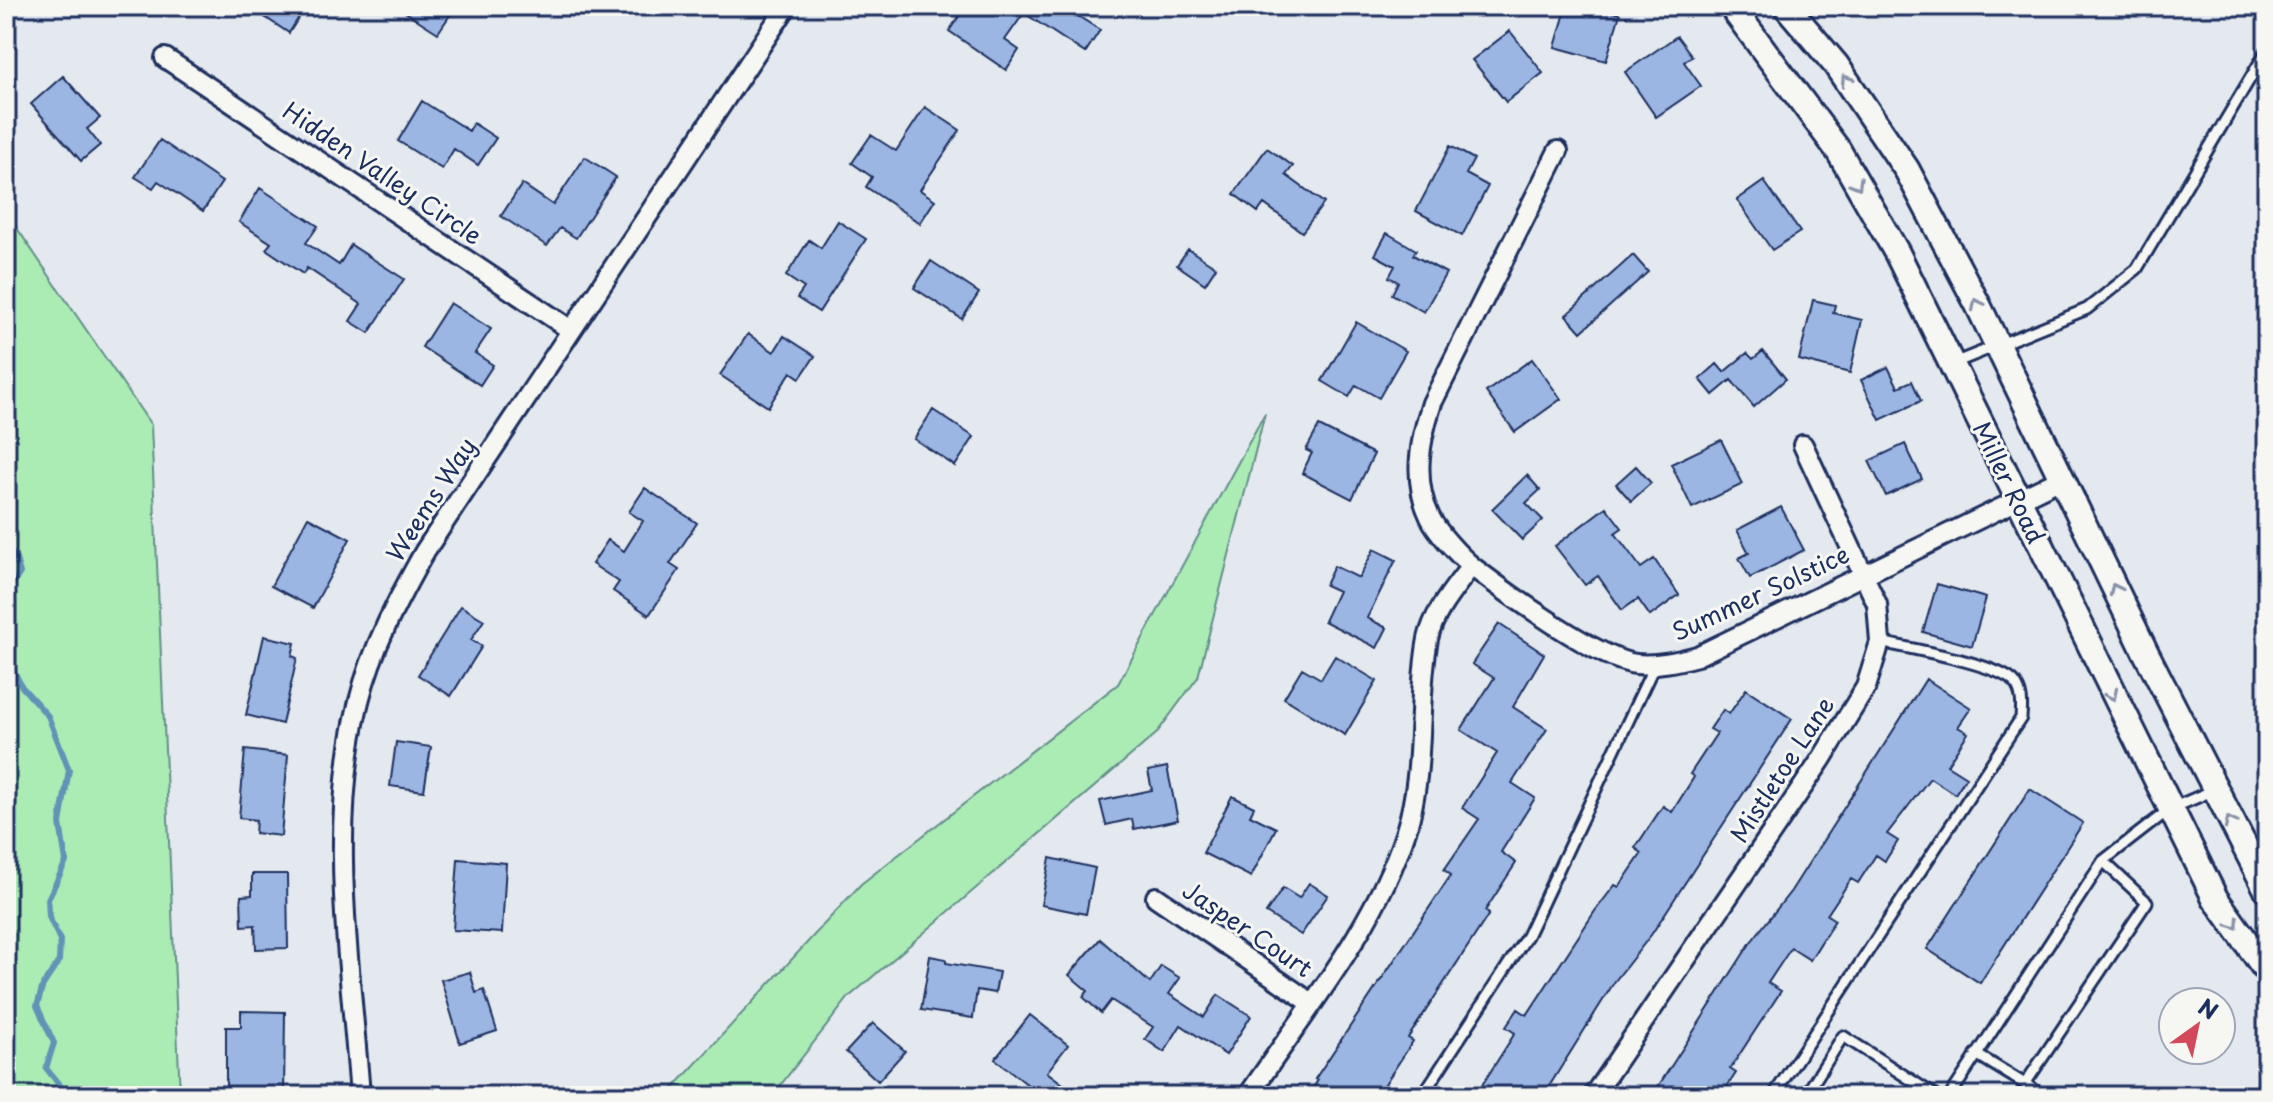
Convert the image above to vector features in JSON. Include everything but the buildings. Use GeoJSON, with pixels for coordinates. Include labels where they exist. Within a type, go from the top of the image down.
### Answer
{"type":"FeatureCollection","features":[{"type":"Feature","properties":{"kind":"main road","name":"Miller Road"},"geometry":{"type":"LineString","coordinates":[[1731,6],[1838,150],[1897,253],[2215,898],[2267,971]]}},
{"type":"Feature","properties":{"kind":"main road","name":"Miller Road"},"geometry":{"type":"LineString","coordinates":[[1786,6],[1836,65],[1907,170],[1998,347],[2214,790],[2267,890]]}},
{"type":"Feature","properties":{"kind":"street","name":"Weems Way"},"geometry":{"type":"LineString","coordinates":[[360,1096],[343,809],[359,699],[395,603],[425,551],[787,6]]}},
{"type":"Feature","properties":{"kind":"street","name":"Hidden Valley Circle"},"geometry":{"type":"LineString","coordinates":[[165,58],[571,330]]}},
{"type":"Feature","properties":{"kind":"street","name":"Summer Solstice"},"geometry":{"type":"LineString","coordinates":[[1558,151],[1432,403],[1420,440],[1420,476],[1430,517],[1471,566],[1603,653],[1635,664],[1697,656],[1865,571],[2061,479]]}},
{"type":"Feature","properties":{"kind":"street","name":"Mistletoe Lane"},"geometry":{"type":"LineString","coordinates":[[1593,1096],[1821,760],[1866,687],[1880,642],[1877,604],[1865,571],[1803,445]]}},
{"type":"Feature","properties":{"kind":"street"},"geometry":{"type":"LineString","coordinates":[[1248,1096],[1376,903],[1406,831],[1419,771],[1428,637],[1441,606],[1471,566]]}},
{"type":"Feature","properties":{"kind":"street","name":"Jasper Court"},"geometry":{"type":"LineString","coordinates":[[1156,897],[1310,1002]]}},
{"type":"Feature","properties":{"kind":"lane"},"geometry":{"type":"LineString","coordinates":[[1951,364],[2087,309],[2137,269],[2267,50]]}},
{"type":"Feature","properties":{"kind":"lane"},"geometry":{"type":"LineString","coordinates":[[1773,1096],[2021,718],[2022,699],[2018,690],[2013,681],[1997,670],[1880,642]]}},
{"type":"Feature","properties":{"kind":"lane"},"geometry":{"type":"LineString","coordinates":[[1422,1096],[1527,936],[1656,663]]}},
{"type":"Feature","properties":{"kind":"lane"},"geometry":{"type":"LineString","coordinates":[[1950,1096],[2103,861],[2170,809],[2214,790]]}},
{"type":"Feature","properties":{"kind":"lane"},"geometry":{"type":"LineString","coordinates":[[2025,1084],[2147,902],[2103,861]]}},
{"type":"Feature","properties":{"kind":"lane"},"geometry":{"type":"LineString","coordinates":[[1805,1096],[1843,1036],[1936,1096]]}},
{"type":"Feature","properties":{"kind":"lane"},"geometry":{"type":"LineString","coordinates":[[1976,1054],[2044,1096]]}},
{"type":"Feature","properties":{"kind":"green space"},"geometry":{"type":"Polygon","coordinates":[[[6,212],[151,425],[180,1096],[6,1096],[6,212]]]}},
{"type":"Feature","properties":{"kind":"green space"},"geometry":{"type":"Polygon","coordinates":[[[1265,413],[1198,677],[1156,734],[849,997],[772,1096],[666,1096],[861,884],[1118,684],[1265,413]]]}},
{"type":"Feature","properties":{"kind":"waterway"},"geometry":{"type":"LineString","coordinates":[[6,545],[16,559],[20,573],[6,595]]}},
{"type":"Feature","properties":{"kind":"waterway"},"geometry":{"type":"LineString","coordinates":[[6,655],[22,687],[48,716],[69,770],[60,823],[66,862],[48,899],[49,917],[60,940],[59,961],[43,985],[37,1006],[54,1043],[46,1068],[68,1096]]}}]}
